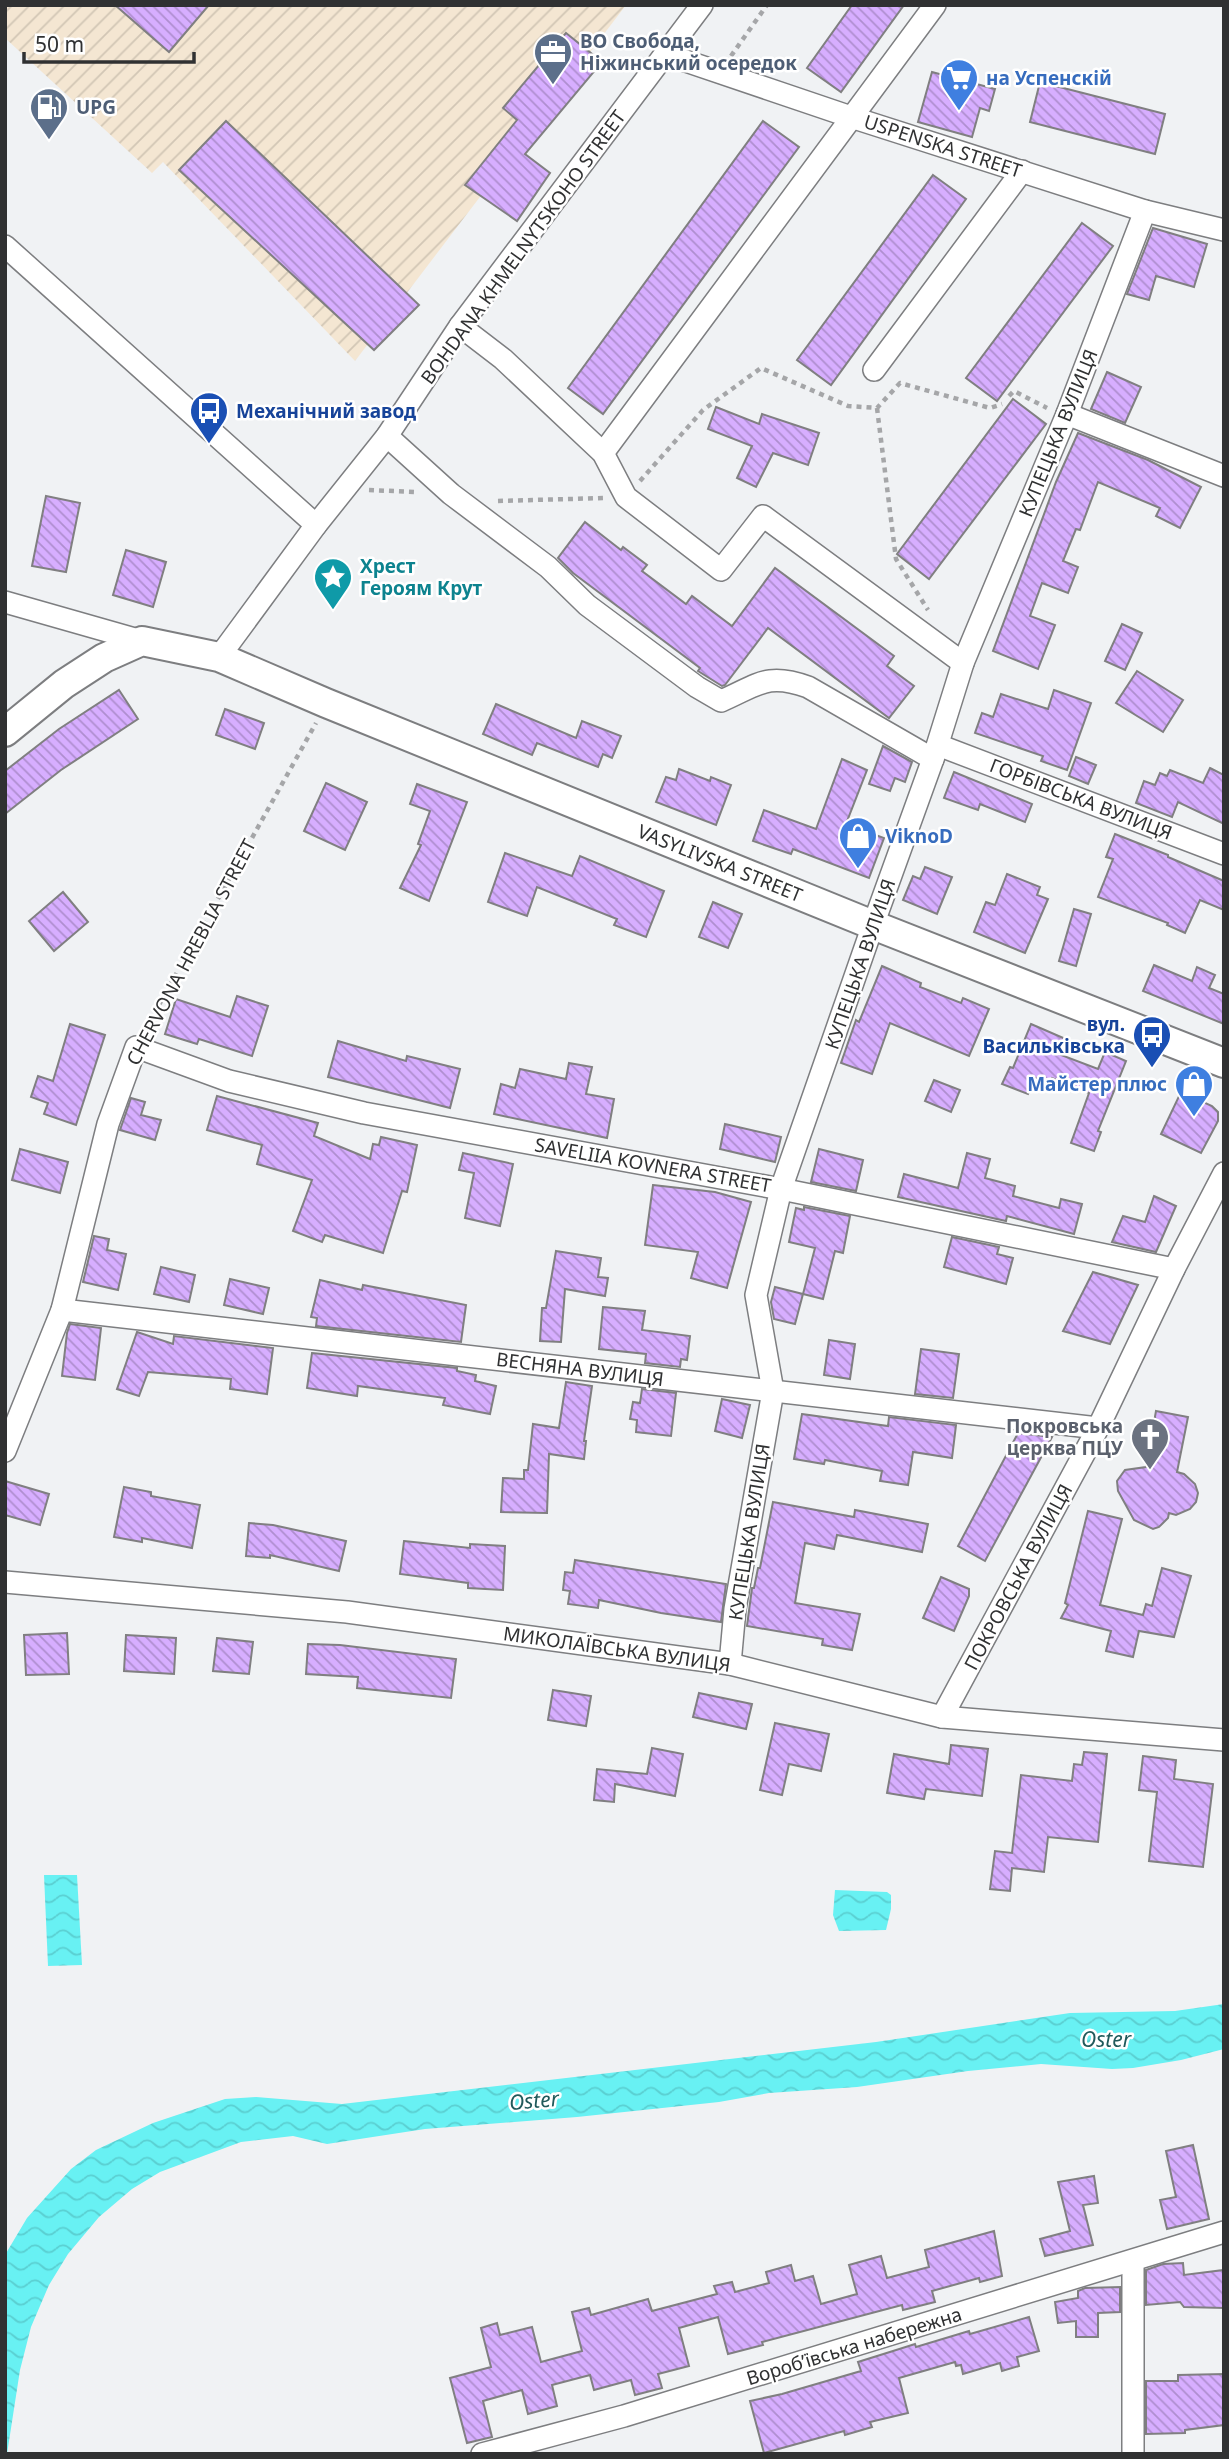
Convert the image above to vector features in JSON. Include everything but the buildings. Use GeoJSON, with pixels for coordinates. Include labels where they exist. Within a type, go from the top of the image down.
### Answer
{"type":"FeatureCollection","features":[{"type":"Feature","properties":{"kind":"main road","name":"VASYLIVSKA STREET"},"geometry":{"type":"LineString","coordinates":[[142,640],[219,657],[873,925],[1224,1063]]}},
{"type":"Feature","properties":{"kind":"main road"},"geometry":{"type":"LineString","coordinates":[[5,732],[64,684],[104,658],[142,640]]}},
{"type":"Feature","properties":{"kind":"street","name":"BOHDANA KHMELNYTSKOHO STREET"},"geometry":{"type":"LineString","coordinates":[[219,657],[316,525],[387,436],[460,326],[702,5]]}},
{"type":"Feature","properties":{"kind":"street"},"geometry":{"type":"LineString","coordinates":[[603,453],[854,118],[935,5]]}},
{"type":"Feature","properties":{"kind":"street","name":"USPENSKA STREET"},"geometry":{"type":"LineString","coordinates":[[665,54],[1145,211],[1224,230]]}},
{"type":"Feature","properties":{"kind":"street"},"geometry":{"type":"LineString","coordinates":[[874,370],[1022,171]]}},
{"type":"Feature","properties":{"kind":"street","name":"КУПЕЦЬКА ВУЛИЦЯ"},"geometry":{"type":"LineString","coordinates":[[730,1664],[735,1609],[773,1391],[756,1295],[782,1189],[936,752],[963,663],[1067,414],[1145,211]]}},
{"type":"Feature","properties":{"kind":"street"},"geometry":{"type":"LineString","coordinates":[[5,246],[316,525]]}},
{"type":"Feature","properties":{"kind":"street"},"geometry":{"type":"LineString","coordinates":[[460,326],[503,359],[603,453],[626,497],[721,570],[763,516],[963,663]]}},
{"type":"Feature","properties":{"kind":"street"},"geometry":{"type":"LineString","coordinates":[[1067,414],[1224,476]]}},
{"type":"Feature","properties":{"kind":"street","name":"ГОРБІВСЬКА ВУЛИЦЯ"},"geometry":{"type":"LineString","coordinates":[[387,436],[451,494],[548,566],[587,605],[696,687],[721,701],[764,680],[790,681],[808,687],[936,752],[1219,849]]}},
{"type":"Feature","properties":{"kind":"street"},"geometry":{"type":"LineString","coordinates":[[5,602],[142,640]]}},
{"type":"Feature","properties":{"kind":"street","name":"SAVELIIA KOVNERA STREET"},"geometry":{"type":"LineString","coordinates":[[136,1046],[229,1081],[364,1113],[782,1189],[1174,1269]]}},
{"type":"Feature","properties":{"kind":"street","name":"CHERVONA HREBLIA STREET"},"geometry":{"type":"LineString","coordinates":[[5,1451],[62,1310],[108,1124],[136,1046]]}},
{"type":"Feature","properties":{"kind":"street","name":"ПОКРОВСЬКА ВУЛИЦЯ"},"geometry":{"type":"LineString","coordinates":[[942,1717],[1098,1429],[1174,1269],[1224,1173]]}},
{"type":"Feature","properties":{"kind":"street","name":"ВЕСНЯНА ВУЛИЦЯ"},"geometry":{"type":"LineString","coordinates":[[62,1310],[1098,1429]]}},
{"type":"Feature","properties":{"kind":"street","name":"МИКОЛАЇВСЬКА ВУЛИЦЯ"},"geometry":{"type":"LineString","coordinates":[[5,1582],[347,1612],[730,1664],[942,1717],[1224,1740]]}},
{"type":"Feature","properties":{"kind":"street","name":"Воробʼївська набережна"},"geometry":{"type":"LineString","coordinates":[[482,2454],[624,2416],[1224,2232]]}},
{"type":"Feature","properties":{"kind":"street"},"geometry":{"type":"LineString","coordinates":[[1133,2261],[1133,2454]]}},
{"type":"Feature","properties":{"kind":"path"},"geometry":{"type":"LineString","coordinates":[[718,73],[767,5]]}},
{"type":"Feature","properties":{"kind":"path"},"geometry":{"type":"LineString","coordinates":[[626,497],[703,410],[761,368],[848,406],[877,408]]}},
{"type":"Feature","properties":{"kind":"path"},"geometry":{"type":"LineString","coordinates":[[933,617],[896,559],[877,408],[900,383],[990,408],[1002,404]]}},
{"type":"Feature","properties":{"kind":"path"},"geometry":{"type":"LineString","coordinates":[[1009,396],[1014,391],[1047,409],[1067,414]]}},
{"type":"Feature","properties":{"kind":"path","name":"CHERVONA HREBLIA STREET"},"geometry":{"type":"LineString","coordinates":[[136,1046],[326,703]]}},
{"type":"Feature","properties":{"kind":"shaded area","name":"Механічний завод"},"geometry":{"type":"Polygon","coordinates":[[[5,5],[626,5],[355,361],[163,162],[152,173],[5,38],[5,5]]]}},
{"type":"Feature","properties":{"kind":"water"},"geometry":{"type":"Polygon","coordinates":[[[44,1875],[77,1875],[82,1965],[48,1966],[44,1875]]]}},
{"type":"Feature","properties":{"kind":"water"},"geometry":{"type":"Polygon","coordinates":[[[835,1890],[887,1892],[891,1895],[886,1930],[839,1931],[833,1915],[835,1890]]]}},
{"type":"Feature","properties":{"kind":"water","name":"Oster"},"geometry":{"type":"Polygon","coordinates":[[[1224,2004],[1224,2049],[1133,2068],[1041,2064],[577,2117],[425,2129],[327,2144],[293,2136],[241,2142],[160,2172],[132,2189],[99,2217],[68,2254],[49,2285],[31,2327],[20,2370],[5,2454],[5,2255],[27,2218],[71,2169],[96,2150],[153,2123],[225,2099],[256,2097],[342,2104],[876,2042],[1070,2013],[1175,2011],[1224,2004]]]}},
{"type":"Feature","properties":{"kind":"place","name":"ВО Свобода, Ніжинський осередок"},"geometry":{"type":"Point","coordinates":[553,86]}},
{"type":"Feature","properties":{"kind":"place","name":"на Успенскій"},"geometry":{"type":"Point","coordinates":[959,112]}},
{"type":"Feature","properties":{"kind":"place","name":"UPG"},"geometry":{"type":"Point","coordinates":[49,141]}},
{"type":"Feature","properties":{"kind":"place","name":"Механічний завод"},"geometry":{"type":"Point","coordinates":[209,445]}},
{"type":"Feature","properties":{"kind":"place","name":"Хрест Героям Крут"},"geometry":{"type":"Point","coordinates":[333,611]}},
{"type":"Feature","properties":{"kind":"place","name":"ViknoD"},"geometry":{"type":"Point","coordinates":[858,870]}},
{"type":"Feature","properties":{"kind":"place","name":"вул. Васильківська"},"geometry":{"type":"Point","coordinates":[1152,1069]}},
{"type":"Feature","properties":{"kind":"place","name":"Майстер плюс"},"geometry":{"type":"Point","coordinates":[1194,1118]}},
{"type":"Feature","properties":{"kind":"place","name":"Покровська церква ПЦУ"},"geometry":{"type":"Point","coordinates":[1150,1471]}}]}
